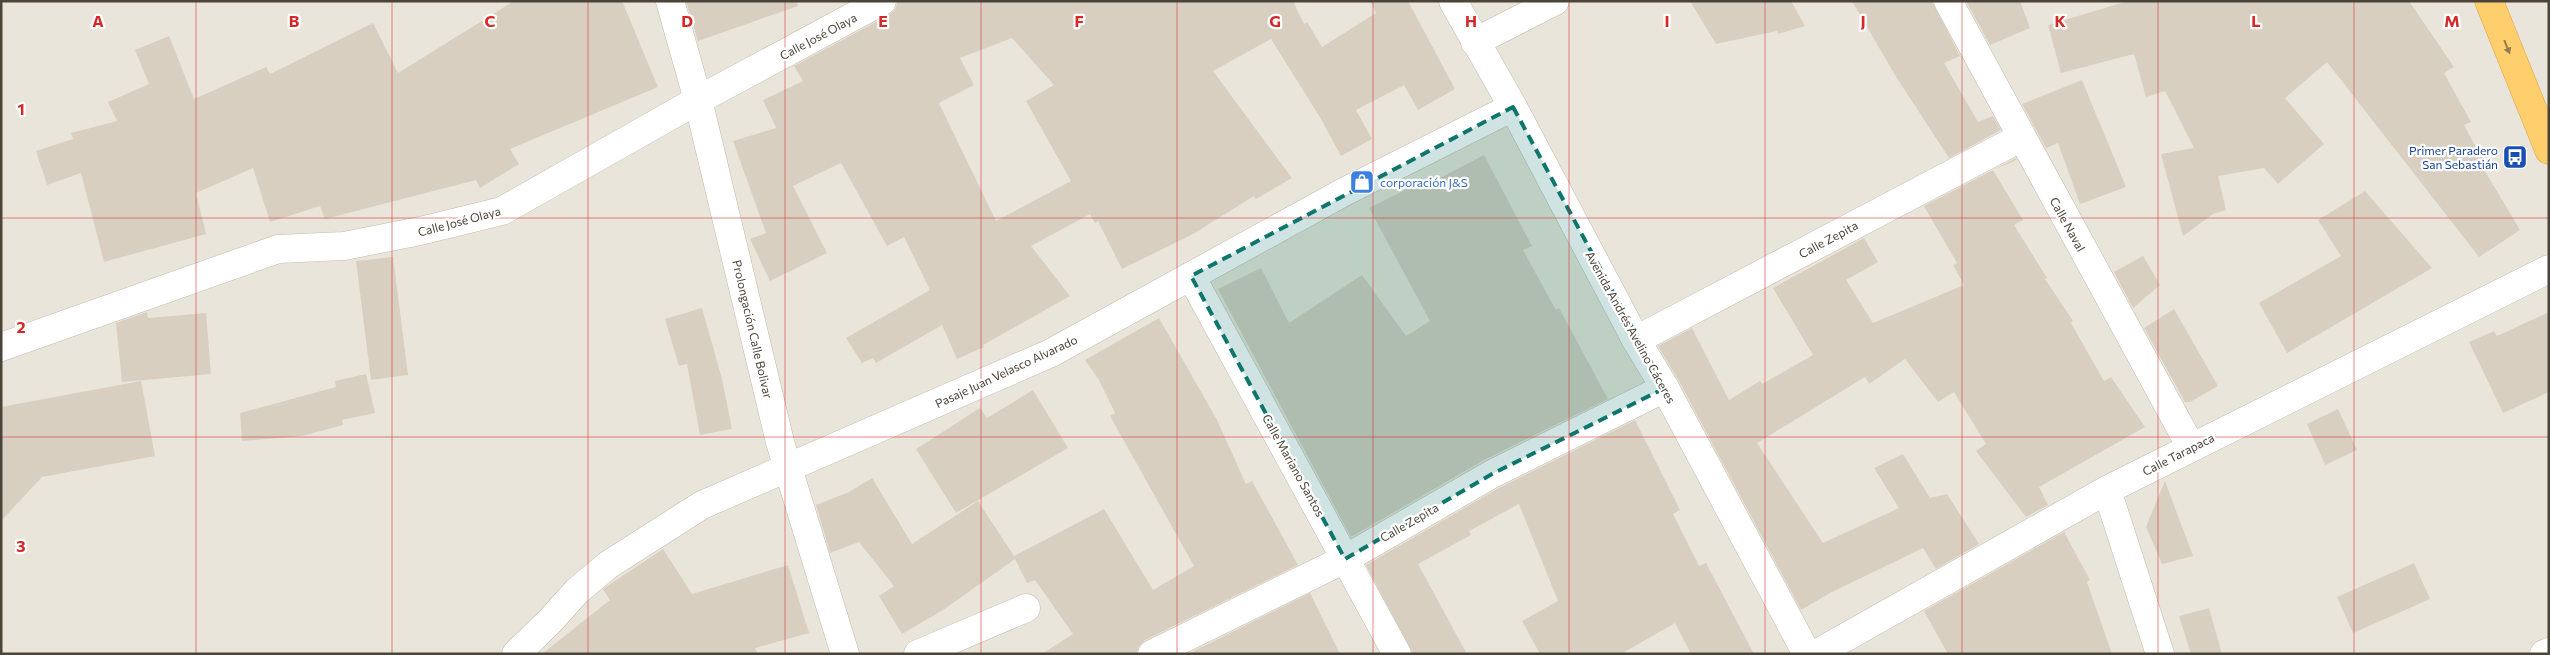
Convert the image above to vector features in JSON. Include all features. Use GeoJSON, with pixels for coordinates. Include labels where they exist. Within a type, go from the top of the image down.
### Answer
{"type":"FeatureCollection","features":[{"type":"Feature","properties":{"kind":"highway"},"geometry":{"type":"LineString","coordinates":[[2489,1],[2549,150]]}},
{"type":"Feature","properties":{"kind":"street","name":"Prolongación Calle Bolivar"},"geometry":{"type":"LineString","coordinates":[[670,1],[698,100],[777,432],[843,653]]}},
{"type":"Feature","properties":{"kind":"street","name":"Calle José Olaya"},"geometry":{"type":"LineString","coordinates":[[1,347],[278,249],[344,246],[420,231],[502,210],[698,100],[882,1]]}},
{"type":"Feature","properties":{"kind":"street","name":"Avenida Andrés Avelino Cáceres"},"geometry":{"type":"LineString","coordinates":[[1453,1],[1513,107],[1636,340],[1665,388],[1807,654]]}},
{"type":"Feature","properties":{"kind":"street"},"geometry":{"type":"LineString","coordinates":[[1475,42],[1555,1]]}},
{"type":"Feature","properties":{"kind":"street","name":"Calle Naval"},"geometry":{"type":"LineString","coordinates":[[1948,1],[2020,138],[2192,446]]}},
{"type":"Feature","properties":{"kind":"street","name":"Pasaje Juan Velasco Alvarado"},"geometry":{"type":"LineString","coordinates":[[516,654],[550,622],[577,591],[608,565],[702,505],[1051,353],[1344,192],[1513,107]]}},
{"type":"Feature","properties":{"kind":"street","name":"Calle Zepita"},"geometry":{"type":"LineString","coordinates":[[1636,340],[2020,138]]}},
{"type":"Feature","properties":{"kind":"street","name":"Calle Tarapaca"},"geometry":{"type":"LineString","coordinates":[[1816,654],[2107,490],[2549,269]]}},
{"type":"Feature","properties":{"kind":"street","name":"Calle Mariano Santos"},"geometry":{"type":"LineString","coordinates":[[1190,276],[1397,654]]}},
{"type":"Feature","properties":{"kind":"street","name":"Calle Zepita"},"geometry":{"type":"LineString","coordinates":[[1152,654],[1345,559],[1492,474],[1665,388]]}},
{"type":"Feature","properties":{"kind":"street"},"geometry":{"type":"LineString","coordinates":[[2107,490],[2160,654]]}},
{"type":"Feature","properties":{"kind":"street"},"geometry":{"type":"LineString","coordinates":[[922,653],[1026,608]]}},
{"type":"Feature","properties":{"kind":"street"},"geometry":{"type":"LineString","coordinates":[[2544,654],[2549,652]]}},
{"type":"Feature","properties":{"kind":"highlighted area"},"geometry":{"type":"Polygon","coordinates":[[[1513,107],[1665,388],[1492,474],[1345,559],[1191,276],[1513,107]]]}},
{"type":"Feature","properties":{"kind":"shaded area"},"geometry":{"type":"Polygon","coordinates":[[[1,1],[2549,1],[2549,654],[1,654],[1,1]]]}},
{"type":"Feature","properties":{"kind":"building"},"geometry":{"type":"Polygon","coordinates":[[[514,1],[622,1],[658,87],[510,149],[519,164],[480,188],[476,180],[325,219],[320,206],[270,222],[253,168],[196,193],[206,234],[104,262],[81,173],[47,185],[36,151],[73,139],[71,133],[117,121],[108,102],[149,84],[135,50],[169,36],[194,99],[266,67],[270,74],[373,23],[398,73],[514,1]]]}},
{"type":"Feature","properties":{"kind":"building"},"geometry":{"type":"Polygon","coordinates":[[[686,1],[797,1],[798,6],[698,41],[686,1]]]}},
{"type":"Feature","properties":{"kind":"building"},"geometry":{"type":"Polygon","coordinates":[[[898,1],[1293,1],[1304,24],[1307,22],[1322,47],[1376,13],[1370,1],[1408,1],[1455,89],[1418,110],[1404,85],[1356,110],[1372,139],[1341,156],[1321,119],[1271,39],[1213,71],[1292,178],[1256,199],[1254,196],[1193,234],[1122,269],[1098,221],[1095,223],[1090,214],[1031,246],[1070,296],[983,345],[984,347],[957,359],[942,325],[876,363],[873,358],[862,363],[846,338],[930,290],[904,237],[887,246],[841,163],[793,186],[827,253],[770,281],[750,239],[766,233],[733,141],[776,128],[763,100],[803,81],[794,66],[895,10],[898,1]],[[1012,38],[960,58],[974,85],[939,103],[996,221],[1071,181],[1026,101],[1054,85],[1012,38]]]}},
{"type":"Feature","properties":{"kind":"building"},"geometry":{"type":"Polygon","coordinates":[[[1690,1],[1791,1],[1805,26],[1778,34],[1777,31],[1716,44],[1690,1]]]}},
{"type":"Feature","properties":{"kind":"building"},"geometry":{"type":"Polygon","coordinates":[[[1852,1],[1932,1],[1960,56],[1944,63],[1978,122],[1993,116],[2001,130],[1949,158],[1895,75],[1852,1]]]}},
{"type":"Feature","properties":{"kind":"building"},"geometry":{"type":"Polygon","coordinates":[[[1966,1],[2020,1],[2030,28],[1990,45],[1966,1]]]}},
{"type":"Feature","properties":{"kind":"building"},"geometry":{"type":"Polygon","coordinates":[[[2128,1],[2409,1],[2454,67],[2444,73],[2471,122],[2464,125],[2485,164],[2482,166],[2520,230],[2479,257],[2327,62],[2285,98],[2324,144],[2278,184],[2264,168],[2218,176],[2226,210],[2213,214],[2183,236],[2161,154],[2194,148],[2165,91],[2146,97],[2134,54],[2061,73],[2048,25],[2128,1]]]}},
{"type":"Feature","properties":{"kind":"building"},"geometry":{"type":"Polygon","coordinates":[[[2082,80],[2126,187],[2080,204],[2058,143],[2046,148],[2022,104],[2082,80]]]}},
{"type":"Feature","properties":{"kind":"building"},"geometry":{"type":"Polygon","coordinates":[[[1484,155],[1532,246],[1523,250],[1556,310],[1559,308],[1608,399],[1484,460],[1351,537],[1218,289],[1261,268],[1289,323],[1362,275],[1406,336],[1430,321],[1369,208],[1417,184],[1419,189],[1484,155]]]}},
{"type":"Feature","properties":{"kind":"building"},"geometry":{"type":"Polygon","coordinates":[[[2016,158],[2017,160],[1993,170],[2016,158]]]}},
{"type":"Feature","properties":{"kind":"building"},"geometry":{"type":"Polygon","coordinates":[[[1993,170],[2023,220],[2014,225],[2047,278],[2045,279],[2073,321],[2071,323],[2104,381],[2111,377],[2145,427],[2039,487],[2048,505],[2026,517],[1976,451],[1986,444],[1954,392],[1938,402],[1905,359],[1869,384],[1865,377],[1757,443],[1823,543],[1899,508],[1874,468],[1903,454],[1930,498],[1947,494],[1979,544],[1936,569],[1923,548],[1832,592],[1801,610],[1679,381],[1658,346],[1692,328],[1729,400],[1760,381],[1762,384],[1813,355],[1773,288],[1864,238],[1878,262],[1846,280],[1873,323],[1964,285],[1953,265],[1957,263],[1924,206],[1993,170]]]}},
{"type":"Feature","properties":{"kind":"building"},"geometry":{"type":"Polygon","coordinates":[[[2365,191],[2432,268],[2287,353],[2259,303],[2341,256],[2318,220],[2365,191]]]}},
{"type":"Feature","properties":{"kind":"building"},"geometry":{"type":"Polygon","coordinates":[[[2143,256],[2160,285],[2133,308],[2114,272],[2143,256]]]}},
{"type":"Feature","properties":{"kind":"building"},"geometry":{"type":"Polygon","coordinates":[[[393,257],[408,375],[371,380],[356,261],[393,257]]]}},
{"type":"Feature","properties":{"kind":"building"},"geometry":{"type":"Polygon","coordinates":[[[702,308],[722,379],[732,429],[700,435],[687,364],[679,366],[665,319],[702,308]]]}},
{"type":"Feature","properties":{"kind":"building"},"geometry":{"type":"Polygon","coordinates":[[[2174,309],[2218,386],[2190,402],[2185,402],[2144,328],[2174,309]]]}},
{"type":"Feature","properties":{"kind":"building"},"geometry":{"type":"Polygon","coordinates":[[[147,312],[148,318],[206,313],[211,374],[122,382],[116,323],[147,312]]]}},
{"type":"Feature","properties":{"kind":"building"},"geometry":{"type":"Polygon","coordinates":[[[2549,312],[2549,392],[2503,413],[2469,342],[2494,331],[2497,336],[2549,312]]]}},
{"type":"Feature","properties":{"kind":"building"},"geometry":{"type":"Polygon","coordinates":[[[1159,318],[1216,418],[1246,484],[1252,481],[1298,565],[1145,640],[1139,646],[1136,654],[1042,654],[1073,634],[1035,580],[1027,583],[1015,559],[943,610],[902,634],[879,596],[894,586],[859,542],[830,553],[816,505],[849,492],[872,478],[912,544],[978,501],[1014,556],[1104,509],[1153,590],[1194,566],[1110,416],[1115,413],[1099,380],[1085,360],[1159,318]]]}},
{"type":"Feature","properties":{"kind":"building"},"geometry":{"type":"Polygon","coordinates":[[[366,374],[375,413],[342,420],[343,425],[302,436],[242,441],[240,413],[336,387],[335,381],[366,374]]]}},
{"type":"Feature","properties":{"kind":"building"},"geometry":{"type":"Polygon","coordinates":[[[141,381],[155,456],[42,477],[1,521],[1,407],[141,381]]]}},
{"type":"Feature","properties":{"kind":"building"},"geometry":{"type":"Polygon","coordinates":[[[1033,390],[1068,448],[956,513],[916,449],[980,408],[987,418],[1033,390]]]}},
{"type":"Feature","properties":{"kind":"building"},"geometry":{"type":"Polygon","coordinates":[[[2338,409],[2357,450],[2325,465],[2307,424],[2338,409]]]}},
{"type":"Feature","properties":{"kind":"building"},"geometry":{"type":"Polygon","coordinates":[[[1635,420],[1680,510],[1673,514],[1699,566],[1706,563],[1754,654],[1691,654],[1675,623],[1621,654],[1540,654],[1522,621],[1558,601],[1519,504],[1469,531],[1471,535],[1418,564],[1467,654],[1413,654],[1366,565],[1499,488],[1635,420]]]}},
{"type":"Feature","properties":{"kind":"building"},"geometry":{"type":"Polygon","coordinates":[[[2165,481],[2193,556],[2162,564],[2146,527],[2165,481]]]}},
{"type":"Feature","properties":{"kind":"building"},"geometry":{"type":"Polygon","coordinates":[[[2064,532],[2090,580],[2087,582],[2112,654],[1948,654],[1924,611],[2064,532]]]}},
{"type":"Feature","properties":{"kind":"building"},"geometry":{"type":"Polygon","coordinates":[[[663,549],[692,594],[788,565],[809,633],[755,648],[758,654],[542,654],[610,600],[603,589],[663,549]]]}},
{"type":"Feature","properties":{"kind":"building"},"geometry":{"type":"Polygon","coordinates":[[[2414,563],[2430,599],[2353,633],[2337,597],[2414,563]]]}},
{"type":"Feature","properties":{"kind":"building"},"geometry":{"type":"Polygon","coordinates":[[[1310,593],[1340,654],[1188,654],[1310,593]]]}},
{"type":"Feature","properties":{"kind":"building"},"geometry":{"type":"Polygon","coordinates":[[[2209,608],[2222,654],[2191,654],[2179,616],[2209,608]]]}},
{"type":"Feature","properties":{"kind":"place","name":"Primer Paradero San Sebastián"},"geometry":{"type":"Point","coordinates":[2515,157]}},
{"type":"Feature","properties":{"kind":"place","name":"corporación J&S"},"geometry":{"type":"Point","coordinates":[1362,182]}}]}
